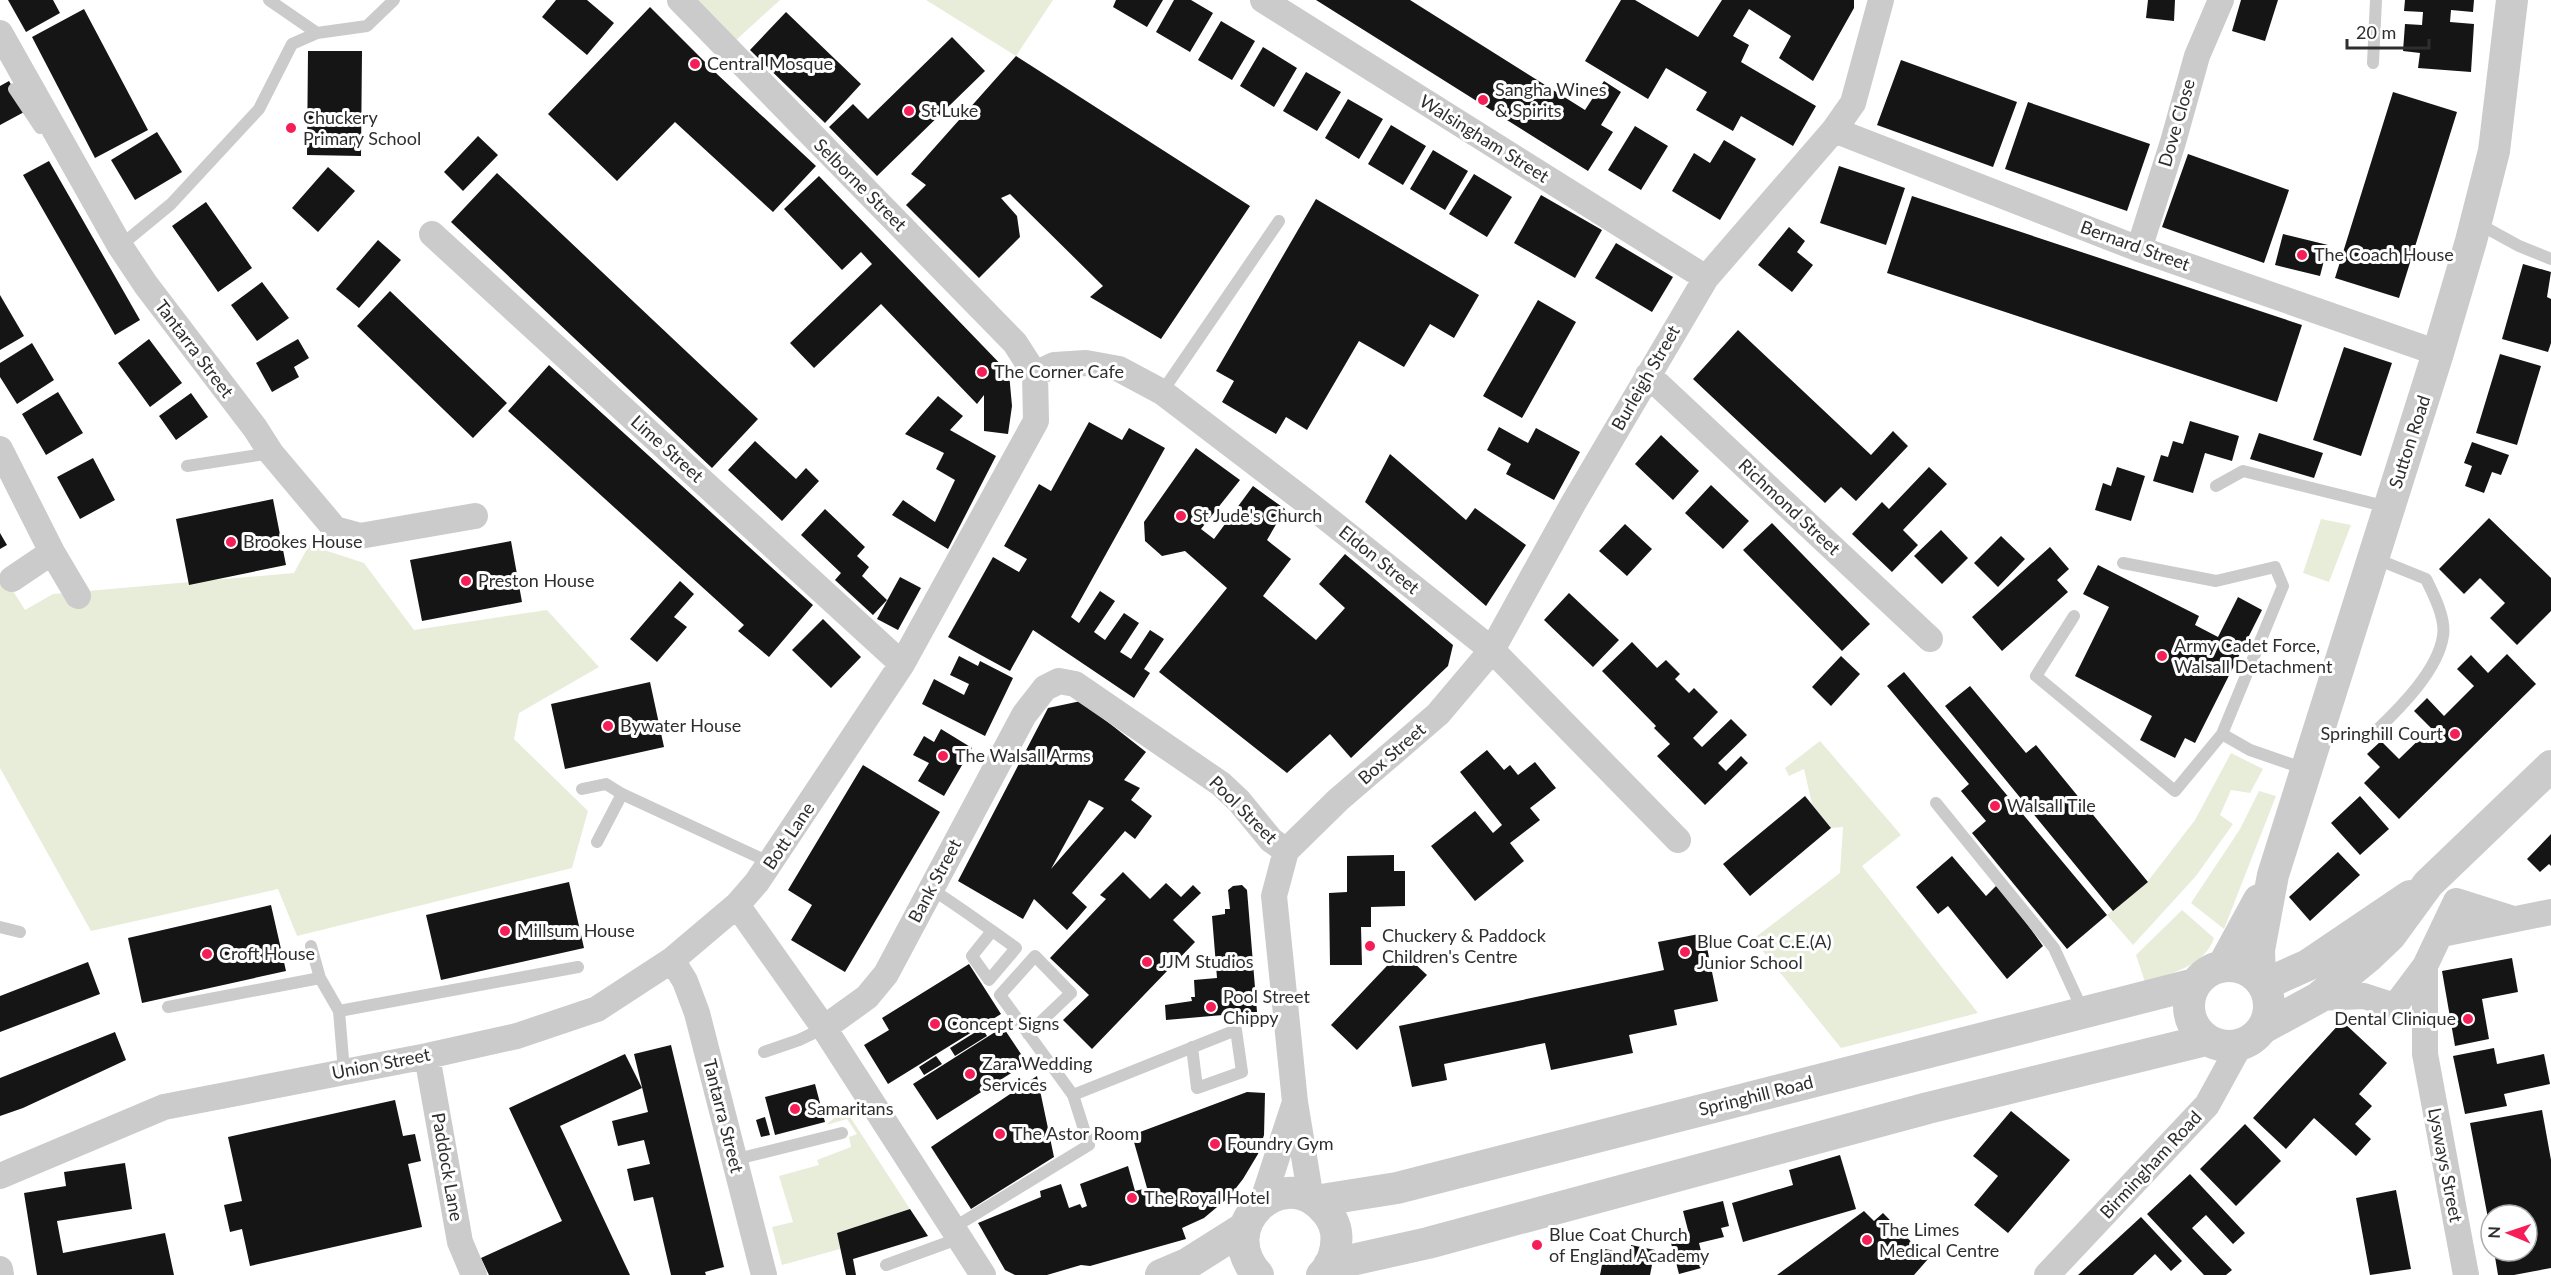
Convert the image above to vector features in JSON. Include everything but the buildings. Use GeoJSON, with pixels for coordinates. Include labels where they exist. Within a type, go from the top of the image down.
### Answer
{"type":"FeatureCollection","features":[{"type":"Feature","properties":{"kind":"street","name":"Selborne Street"},"geometry":{"type":"LineString","coordinates":[[680,0],[1015,343],[1035,374]]}},
{"type":"Feature","properties":{"kind":"street","name":"Walsingham Street"},"geometry":{"type":"LineString","coordinates":[[1263,0],[1706,278]]}},
{"type":"Feature","properties":{"kind":"street","name":"Burleigh Street"},"geometry":{"type":"LineString","coordinates":[[1492,650],[1648,375],[1706,278],[1834,130],[1852,103],[1881,0]]}},
{"type":"Feature","properties":{"kind":"street","name":"Dove Close"},"geometry":{"type":"LineString","coordinates":[[2139,249],[2197,56],[2221,0]]}},
{"type":"Feature","properties":{"kind":"street","name":"Sutton Road"},"geometry":{"type":"LineString","coordinates":[[2261,982],[2259,950],[2273,875],[2438,353],[2476,222],[2494,151],[2512,0]]}},
{"type":"Feature","properties":{"kind":"street","name":"Tantarra Street"},"geometry":{"type":"LineString","coordinates":[[0,33],[120,246],[146,285],[271,453],[335,529],[360,536],[475,516]]}},
{"type":"Feature","properties":{"kind":"street","name":"Bernard Street"},"geometry":{"type":"LineString","coordinates":[[1834,130],[2139,249],[2438,353]]}},
{"type":"Feature","properties":{"kind":"street","name":"Lime Street"},"geometry":{"type":"LineString","coordinates":[[432,234],[902,664]]}},
{"type":"Feature","properties":{"kind":"street","name":"Eldon Street"},"geometry":{"type":"LineString","coordinates":[[1035,374],[1054,365],[1086,363],[1119,369],[1162,392],[1305,501],[1492,650],[1678,840]]}},
{"type":"Feature","properties":{"kind":"street","name":"Bott Lane"},"geometry":{"type":"LineString","coordinates":[[738,905],[771,863],[902,664],[1036,421],[1035,374]]}},
{"type":"Feature","properties":{"kind":"street","name":"Richmond Street"},"geometry":{"type":"LineString","coordinates":[[1648,375],[1930,639]]}},
{"type":"Feature","properties":{"kind":"street"},"geometry":{"type":"LineString","coordinates":[[0,449],[52,552],[78,596]]}},
{"type":"Feature","properties":{"kind":"street"},"geometry":{"type":"LineString","coordinates":[[12,579],[52,552]]}},
{"type":"Feature","properties":{"kind":"street","name":"Box Street"},"geometry":{"type":"LineString","coordinates":[[1286,851],[1338,800],[1438,714],[1492,650]]}},
{"type":"Feature","properties":{"kind":"street","name":"Pool Street"},"geometry":{"type":"LineString","coordinates":[[1024,715],[1046,688],[1059,681],[1075,684],[1221,784],[1245,807],[1271,840],[1286,851],[1274,896],[1295,1102],[1313,1200]]}},
{"type":"Feature","properties":{"kind":"street","name":"Bank Street"},"geometry":{"type":"LineString","coordinates":[[824,1028],[867,997],[886,974],[1024,715]]}},
{"type":"Feature","properties":{"kind":"street"},"geometry":{"type":"LineString","coordinates":[[2261,982],[2308,965],[2428,884],[2551,766]]}},
{"type":"Feature","properties":{"kind":"street","name":"Sutton Road"},"geometry":{"type":"LineString","coordinates":[[2223,966],[2273,875]]}},
{"type":"Feature","properties":{"kind":"street"},"geometry":{"type":"LineString","coordinates":[[2428,884],[2449,886],[2454,892],[2456,901],[2515,920]]}},
{"type":"Feature","properties":{"kind":"street"},"geometry":{"type":"LineString","coordinates":[[2252,1037],[2268,1020],[2270,1005],[2268,993],[2250,971],[2236,966],[2223,966],[2210,970],[2195,984],[2190,998],[2189,1011],[2195,1027],[2206,1040],[2222,1046],[2252,1037],[2318,998],[2390,936],[2428,884]]}},
{"type":"Feature","properties":{"kind":"street","name":"Lysways Street"},"geometry":{"type":"LineString","coordinates":[[2425,1054],[2395,1006],[2425,966],[2456,901]]}},
{"type":"Feature","properties":{"kind":"street"},"geometry":{"type":"LineString","coordinates":[[738,905],[824,1028],[956,1233],[976,1273]]}},
{"type":"Feature","properties":{"kind":"street","name":"Union Street"},"geometry":{"type":"LineString","coordinates":[[0,1176],[164,1107],[427,1056],[517,1036],[597,1009],[672,960],[738,905]]}},
{"type":"Feature","properties":{"kind":"street"},"geometry":{"type":"LineString","coordinates":[[2442,934],[2551,912]]}},
{"type":"Feature","properties":{"kind":"street","name":"Tantarra Street"},"geometry":{"type":"LineString","coordinates":[[672,960],[685,981],[697,1013],[764,1275]]}},
{"type":"Feature","properties":{"kind":"street","name":"Lysways Street"},"geometry":{"type":"LineString","coordinates":[[2425,966],[2425,1054],[2466,1275]]}},
{"type":"Feature","properties":{"kind":"street","name":"Springhill Road"},"geometry":{"type":"LineString","coordinates":[[1161,1275],[1187,1264],[1253,1215],[1272,1197],[1288,1194],[1313,1200],[1397,1188],[2195,984]]}},
{"type":"Feature","properties":{"kind":"street"},"geometry":{"type":"LineString","coordinates":[[2318,998],[2364,996],[2395,1006]]}},
{"type":"Feature","properties":{"kind":"street","name":"Birmingham Road"},"geometry":{"type":"LineString","coordinates":[[2049,1274],[2207,1105],[2252,1037]]}},
{"type":"Feature","properties":{"kind":"street"},"geometry":{"type":"LineString","coordinates":[[1325,1270],[1928,1108],[2206,1040]]}},
{"type":"Feature","properties":{"kind":"street","name":"Paddock Lane"},"geometry":{"type":"LineString","coordinates":[[427,1056],[460,1242],[474,1275]]}},
{"type":"Feature","properties":{"kind":"street","name":"Pool Street"},"geometry":{"type":"LineString","coordinates":[[1253,1215],[1295,1102]]}},
{"type":"Feature","properties":{"kind":"street"},"geometry":{"type":"LineString","coordinates":[[1313,1200],[1328,1212],[1335,1229],[1336,1248],[1325,1270]]}},
{"type":"Feature","properties":{"kind":"street"},"geometry":{"type":"LineString","coordinates":[[1253,1215],[1245,1254],[1250,1266],[1258,1275]]}},
{"type":"Feature","properties":{"kind":"street"},"geometry":{"type":"LineString","coordinates":[[0,1269],[1,1275]]}},
{"type":"Feature","properties":{"kind":"lane"},"geometry":{"type":"LineString","coordinates":[[269,0],[317,33]]}},
{"type":"Feature","properties":{"kind":"lane"},"geometry":{"type":"LineString","coordinates":[[14,89],[120,246],[171,204],[259,109],[292,44],[317,33],[367,26],[394,0]]}},
{"type":"Feature","properties":{"kind":"lane"},"geometry":{"type":"LineString","coordinates":[[2373,63],[2376,0]]}},
{"type":"Feature","properties":{"kind":"lane"},"geometry":{"type":"LineString","coordinates":[[1162,392],[1279,221]]}},
{"type":"Feature","properties":{"kind":"lane"},"geometry":{"type":"LineString","coordinates":[[2476,222],[2519,246],[2551,259]]}},
{"type":"Feature","properties":{"kind":"lane"},"geometry":{"type":"LineString","coordinates":[[187,466],[271,453]]}},
{"type":"Feature","properties":{"kind":"lane"},"geometry":{"type":"LineString","coordinates":[[2216,486],[2243,471],[2390,507]]}},
{"type":"Feature","properties":{"kind":"lane"},"geometry":{"type":"LineString","coordinates":[[2373,558],[2426,579],[2439,604],[2444,635],[2430,669],[2395,713],[2377,730]]}},
{"type":"Feature","properties":{"kind":"lane"},"geometry":{"type":"LineString","coordinates":[[2074,616],[2036,676],[2175,791],[2222,734],[2283,586],[2275,567],[2216,581],[2123,563]]}},
{"type":"Feature","properties":{"kind":"lane"},"geometry":{"type":"LineString","coordinates":[[2222,734],[2250,750],[2305,769]]}},
{"type":"Feature","properties":{"kind":"lane"},"geometry":{"type":"LineString","coordinates":[[582,789],[606,784],[622,794],[771,863]]}},
{"type":"Feature","properties":{"kind":"lane"},"geometry":{"type":"LineString","coordinates":[[597,842],[622,794]]}},
{"type":"Feature","properties":{"kind":"lane"},"geometry":{"type":"LineString","coordinates":[[1936,803],[2054,948],[2083,1012]]}},
{"type":"Feature","properties":{"kind":"lane"},"geometry":{"type":"LineString","coordinates":[[931,889],[992,931]]}},
{"type":"Feature","properties":{"kind":"lane"},"geometry":{"type":"LineString","coordinates":[[0,927],[20,932]]}},
{"type":"Feature","properties":{"kind":"lane"},"geometry":{"type":"LineString","coordinates":[[311,946],[320,978],[339,1011],[344,1071]]}},
{"type":"Feature","properties":{"kind":"lane"},"geometry":{"type":"LineString","coordinates":[[886,1265],[956,1233],[1089,1145],[1073,1095],[1028,1034],[1000,995],[1035,956],[1071,993],[1028,1034]]}},
{"type":"Feature","properties":{"kind":"lane"},"geometry":{"type":"LineString","coordinates":[[339,1011],[578,967]]}},
{"type":"Feature","properties":{"kind":"lane"},"geometry":{"type":"LineString","coordinates":[[168,1007],[320,978]]}},
{"type":"Feature","properties":{"kind":"lane"},"geometry":{"type":"LineString","coordinates":[[764,1052],[799,1040],[824,1028]]}},
{"type":"Feature","properties":{"kind":"lane"},"geometry":{"type":"LineString","coordinates":[[1073,1095],[1192,1047],[1236,1030],[1242,1072],[1197,1089],[1192,1047]]}},
{"type":"Feature","properties":{"kind":"lane"},"geometry":{"type":"LineString","coordinates":[[733,1160],[842,1133]]}},
{"type":"Feature","properties":{"kind":"green space"},"geometry":{"type":"Polygon","coordinates":[[[689,0],[780,0],[734,42],[689,0]]]}},
{"type":"Feature","properties":{"kind":"green space"},"geometry":{"type":"Polygon","coordinates":[[[926,0],[1053,0],[1016,56],[926,0]]]}},
{"type":"Feature","properties":{"kind":"green space"},"geometry":{"type":"Polygon","coordinates":[[[2321,519],[2351,525],[2329,582],[2303,573],[2321,519]]]}},
{"type":"Feature","properties":{"kind":"green space"},"geometry":{"type":"Polygon","coordinates":[[[309,545],[364,563],[414,630],[547,610],[599,667],[519,713],[514,739],[588,811],[572,868],[297,936],[278,889],[91,931],[0,768],[0,576],[3,575],[25,610],[53,594],[294,573],[309,545]]]}},
{"type":"Feature","properties":{"kind":"green space"},"geometry":{"type":"Polygon","coordinates":[[[1820,741],[1901,835],[1862,866],[1978,1013],[1841,1048],[1753,939],[1840,873],[1843,827],[1831,828],[1812,804],[1804,769],[1789,776],[1785,768],[1820,741]]]}},
{"type":"Feature","properties":{"kind":"green space"},"geometry":{"type":"Polygon","coordinates":[[[2231,753],[2263,769],[2250,793],[2231,790],[2220,815],[2233,824],[2196,876],[2133,945],[2107,915],[2148,881],[2195,820],[2231,753]]]}},
{"type":"Feature","properties":{"kind":"green space"},"geometry":{"type":"Polygon","coordinates":[[[2259,791],[2276,796],[2224,929],[2191,903],[2240,829],[2259,791]]]}},
{"type":"Feature","properties":{"kind":"green space"},"geometry":{"type":"Polygon","coordinates":[[[2182,910],[2214,938],[2209,948],[2203,956],[2186,968],[2145,982],[2136,955],[2182,910]]]}},
{"type":"Feature","properties":{"kind":"green space"},"geometry":{"type":"Polygon","coordinates":[[[845,1109],[910,1209],[837,1233],[840,1249],[782,1265],[772,1227],[793,1222],[779,1176],[819,1165],[817,1160],[851,1147],[849,1137],[857,1134],[847,1119],[826,1125],[845,1109]]]}},
{"type":"Feature","properties":{"kind":"place","name":"Central Mosque"},"geometry":{"type":"Point","coordinates":[695,64]}},
{"type":"Feature","properties":{"kind":"place","name":"Sangha Wines & Spirits"},"geometry":{"type":"Point","coordinates":[1483,100]}},
{"type":"Feature","properties":{"kind":"place","name":"St Luke"},"geometry":{"type":"Point","coordinates":[909,111]}},
{"type":"Feature","properties":{"kind":"place","name":"Chuckery Primary School"},"geometry":{"type":"Point","coordinates":[291,128]}},
{"type":"Feature","properties":{"kind":"place","name":"The Coach House"},"geometry":{"type":"Point","coordinates":[2302,255]}},
{"type":"Feature","properties":{"kind":"place","name":"The Corner Cafe"},"geometry":{"type":"Point","coordinates":[982,372]}},
{"type":"Feature","properties":{"kind":"place","name":"St Jude's Church"},"geometry":{"type":"Point","coordinates":[1181,516]}},
{"type":"Feature","properties":{"kind":"place","name":"Brookes House"},"geometry":{"type":"Point","coordinates":[231,542]}},
{"type":"Feature","properties":{"kind":"place","name":"Preston House"},"geometry":{"type":"Point","coordinates":[466,581]}},
{"type":"Feature","properties":{"kind":"place","name":"Army Cadet Force, Walsall Detachment"},"geometry":{"type":"Point","coordinates":[2162,656]}},
{"type":"Feature","properties":{"kind":"place","name":"Bywater House"},"geometry":{"type":"Point","coordinates":[608,726]}},
{"type":"Feature","properties":{"kind":"place","name":"Springhill Court"},"geometry":{"type":"Point","coordinates":[2455,734]}},
{"type":"Feature","properties":{"kind":"place","name":"The Walsall Arms"},"geometry":{"type":"Point","coordinates":[943,756]}},
{"type":"Feature","properties":{"kind":"place","name":"Walsall Tile"},"geometry":{"type":"Point","coordinates":[1995,806]}},
{"type":"Feature","properties":{"kind":"place","name":"Millsum House"},"geometry":{"type":"Point","coordinates":[505,931]}},
{"type":"Feature","properties":{"kind":"place","name":"Chuckery & Paddock Children's Centre"},"geometry":{"type":"Point","coordinates":[1370,946]}},
{"type":"Feature","properties":{"kind":"place","name":"Blue Coat C.E.(A) Junior School"},"geometry":{"type":"Point","coordinates":[1685,952]}},
{"type":"Feature","properties":{"kind":"place","name":"Croft House"},"geometry":{"type":"Point","coordinates":[207,954]}},
{"type":"Feature","properties":{"kind":"place","name":"JJM Studios"},"geometry":{"type":"Point","coordinates":[1147,962]}},
{"type":"Feature","properties":{"kind":"place","name":"Pool Street Chippy"},"geometry":{"type":"Point","coordinates":[1211,1007]}},
{"type":"Feature","properties":{"kind":"place","name":"Dental Clinique"},"geometry":{"type":"Point","coordinates":[2468,1019]}},
{"type":"Feature","properties":{"kind":"place","name":"Concept Signs"},"geometry":{"type":"Point","coordinates":[935,1024]}},
{"type":"Feature","properties":{"kind":"place","name":"Zara Wedding Services"},"geometry":{"type":"Point","coordinates":[970,1074]}},
{"type":"Feature","properties":{"kind":"place","name":"Samaritans"},"geometry":{"type":"Point","coordinates":[795,1109]}},
{"type":"Feature","properties":{"kind":"place","name":"The Astor Room"},"geometry":{"type":"Point","coordinates":[1000,1134]}},
{"type":"Feature","properties":{"kind":"place","name":"Foundry Gym"},"geometry":{"type":"Point","coordinates":[1215,1144]}},
{"type":"Feature","properties":{"kind":"place","name":"The Royal Hotel"},"geometry":{"type":"Point","coordinates":[1132,1198]}},
{"type":"Feature","properties":{"kind":"place","name":"The Limes Medical Centre"},"geometry":{"type":"Point","coordinates":[1867,1240]}},
{"type":"Feature","properties":{"kind":"place","name":"Blue Coat Church of England Academy"},"geometry":{"type":"Point","coordinates":[1537,1245]}}]}
